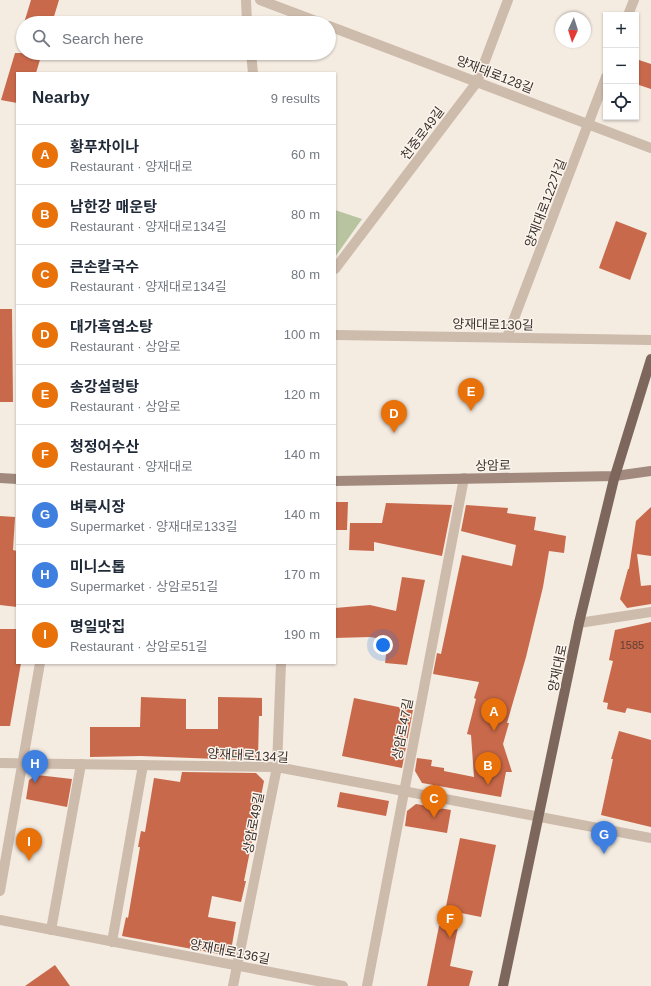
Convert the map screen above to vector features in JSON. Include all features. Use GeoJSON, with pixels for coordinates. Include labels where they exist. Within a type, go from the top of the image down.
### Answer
{"type":"FeatureCollection","features":[{"type":"Feature","properties":{"kind":"main road","name":"양재대로"},"geometry":{"type":"LineString","coordinates":[[504,986],[579,623],[615,476],[651,359]]}},
{"type":"Feature","properties":{"kind":"street"},"geometry":{"type":"LineString","coordinates":[[246,0],[247,16]]}},
{"type":"Feature","properties":{"kind":"street"},"geometry":{"type":"LineString","coordinates":[[260,0],[302,16]]}},
{"type":"Feature","properties":{"kind":"street","name":"천중로49길"},"geometry":{"type":"LineString","coordinates":[[336,268],[477,82],[508,0]]}},
{"type":"Feature","properties":{"kind":"street"},"geometry":{"type":"LineString","coordinates":[[629,12],[634,0]]}},
{"type":"Feature","properties":{"kind":"street","name":"양재대로128길"},"geometry":{"type":"LineString","coordinates":[[336,29],[651,148]]}},
{"type":"Feature","properties":{"kind":"street"},"geometry":{"type":"LineString","coordinates":[[252,60],[253,72]]}},
{"type":"Feature","properties":{"kind":"street","name":"양재대로122가길"},"geometry":{"type":"LineString","coordinates":[[507,337],[603,84]]}},
{"type":"Feature","properties":{"kind":"street","name":"양재대로130길"},"geometry":{"type":"LineString","coordinates":[[336,334],[651,340]]}},
{"type":"Feature","properties":{"kind":"street","name":"상암로"},"geometry":{"type":"LineString","coordinates":[[336,482],[464,478],[615,476],[651,471]]}},
{"type":"Feature","properties":{"kind":"street"},"geometry":{"type":"LineString","coordinates":[[0,478],[16,479]]}},
{"type":"Feature","properties":{"kind":"street","name":"상암로47길"},"geometry":{"type":"LineString","coordinates":[[367,986],[464,478]]}},
{"type":"Feature","properties":{"kind":"street"},"geometry":{"type":"LineString","coordinates":[[579,623],[651,612]]}},
{"type":"Feature","properties":{"kind":"street"},"geometry":{"type":"LineString","coordinates":[[0,891],[24,763],[40,664]]}},
{"type":"Feature","properties":{"kind":"street","name":"상암로49길"},"geometry":{"type":"LineString","coordinates":[[233,986],[277,767],[281,664]]}},
{"type":"Feature","properties":{"kind":"street","name":"양재대로134길"},"geometry":{"type":"LineString","coordinates":[[0,763],[277,767],[539,818],[651,838]]}},
{"type":"Feature","properties":{"kind":"street"},"geometry":{"type":"LineString","coordinates":[[51,930],[81,764]]}},
{"type":"Feature","properties":{"kind":"street"},"geometry":{"type":"LineString","coordinates":[[112,942],[143,765]]}},
{"type":"Feature","properties":{"kind":"street","name":"양재대로136길"},"geometry":{"type":"LineString","coordinates":[[0,920],[237,966],[305,982],[343,986]]}},
{"type":"Feature","properties":{"kind":"green space"},"geometry":{"type":"Polygon","coordinates":[[[336,210],[362,219],[336,256],[336,210]]]}},
{"type":"Feature","properties":{"kind":"building"},"geometry":{"type":"Polygon","coordinates":[[[31,0],[59,0],[54,16],[26,16],[31,0]]]}},
{"type":"Feature","properties":{"kind":"building"},"geometry":{"type":"Polygon","coordinates":[[[15,53],[16,60],[40,60],[36,72],[16,72],[16,103],[1,100],[15,53]]]}},
{"type":"Feature","properties":{"kind":"building"},"geometry":{"type":"Polygon","coordinates":[[[639,60],[651,64],[651,89],[639,85],[639,60]]]}},
{"type":"Feature","properties":{"kind":"building"},"geometry":{"type":"Polygon","coordinates":[[[616,221],[647,233],[630,280],[599,268],[616,221]]]}},
{"type":"Feature","properties":{"kind":"building"},"geometry":{"type":"Polygon","coordinates":[[[0,309],[12,309],[13,402],[0,402],[0,309]]]}},
{"type":"Feature","properties":{"kind":"building"},"geometry":{"type":"Polygon","coordinates":[[[336,502],[348,502],[347,530],[336,530],[336,502]]]}},
{"type":"Feature","properties":{"kind":"building"},"geometry":{"type":"Polygon","coordinates":[[[386,503],[452,505],[442,556],[374,542],[374,551],[349,550],[350,523],[382,523],[386,503]]]}},
{"type":"Feature","properties":{"kind":"building"},"geometry":{"type":"Polygon","coordinates":[[[466,505],[508,508],[507,513],[536,517],[534,530],[566,536],[564,553],[549,551],[543,587],[526,657],[507,723],[509,723],[503,744],[512,772],[506,772],[501,797],[422,783],[415,771],[417,758],[432,760],[431,766],[444,768],[444,771],[474,777],[471,735],[467,734],[476,699],[474,698],[479,682],[433,674],[437,653],[441,654],[462,555],[512,566],[516,545],[461,531],[466,505]]]}},
{"type":"Feature","properties":{"kind":"building"},"geometry":{"type":"Polygon","coordinates":[[[651,507],[651,556],[637,554],[641,586],[651,585],[651,604],[627,608],[620,599],[629,569],[636,521],[651,507]]]}},
{"type":"Feature","properties":{"kind":"building"},"geometry":{"type":"Polygon","coordinates":[[[0,516],[15,517],[13,550],[16,551],[16,607],[0,605],[0,516]]]}},
{"type":"Feature","properties":{"kind":"building"},"geometry":{"type":"Polygon","coordinates":[[[402,577],[425,580],[407,665],[385,663],[388,640],[370,637],[336,638],[336,608],[370,605],[396,611],[402,577]]]}},
{"type":"Feature","properties":{"kind":"building"},"geometry":{"type":"Polygon","coordinates":[[[651,622],[651,713],[627,708],[625,713],[607,709],[608,703],[603,702],[613,661],[609,660],[615,630],[651,622]]]}},
{"type":"Feature","properties":{"kind":"building"},"geometry":{"type":"Polygon","coordinates":[[[0,629],[16,629],[16,664],[21,664],[10,726],[0,726],[0,629]]]}},
{"type":"Feature","properties":{"kind":"building"},"geometry":{"type":"Polygon","coordinates":[[[141,697],[186,699],[186,729],[218,729],[218,697],[262,698],[262,716],[259,716],[258,758],[241,757],[243,760],[141,756],[90,757],[90,727],[140,727],[141,697]]]}},
{"type":"Feature","properties":{"kind":"building"},"geometry":{"type":"Polygon","coordinates":[[[354,698],[413,710],[402,768],[342,756],[354,698]]]}},
{"type":"Feature","properties":{"kind":"building"},"geometry":{"type":"Polygon","coordinates":[[[619,731],[651,740],[651,827],[601,815],[613,759],[611,759],[619,731]]]}},
{"type":"Feature","properties":{"kind":"building"},"geometry":{"type":"Polygon","coordinates":[[[182,772],[256,773],[264,781],[241,902],[212,896],[208,917],[236,922],[230,956],[122,936],[126,917],[128,918],[140,847],[138,847],[141,831],[145,832],[154,778],[180,782],[182,772]]]}},
{"type":"Feature","properties":{"kind":"building"},"geometry":{"type":"Polygon","coordinates":[[[37,775],[72,779],[67,807],[26,799],[29,780],[37,775]]]}},
{"type":"Feature","properties":{"kind":"building"},"geometry":{"type":"Polygon","coordinates":[[[340,792],[389,801],[386,816],[337,807],[340,792]]]}},
{"type":"Feature","properties":{"kind":"building"},"geometry":{"type":"Polygon","coordinates":[[[416,804],[451,810],[447,833],[405,826],[407,811],[416,804]]]}},
{"type":"Feature","properties":{"kind":"building"},"geometry":{"type":"Polygon","coordinates":[[[460,838],[496,845],[481,917],[461,913],[450,966],[473,971],[469,986],[427,986],[439,926],[442,926],[460,838]]]}},
{"type":"Feature","properties":{"kind":"building"},"geometry":{"type":"Polygon","coordinates":[[[55,965],[70,986],[25,986],[55,965]]]}},
{"type":"Feature","properties":{"kind":"place","name":"송강설렁탕"},"geometry":{"type":"Point","coordinates":[471,411]}},
{"type":"Feature","properties":{"kind":"place","name":"대가흑염소탕"},"geometry":{"type":"Point","coordinates":[394,433]}},
{"type":"Feature","properties":{"kind":"place","name":"황푸차이나"},"geometry":{"type":"Point","coordinates":[494,731]}},
{"type":"Feature","properties":{"kind":"place","name":"미니스톱"},"geometry":{"type":"Point","coordinates":[35,783]}},
{"type":"Feature","properties":{"kind":"place","name":"남한강 매운탕"},"geometry":{"type":"Point","coordinates":[488,785]}},
{"type":"Feature","properties":{"kind":"place","name":"큰손칼국수"},"geometry":{"type":"Point","coordinates":[434,818]}},
{"type":"Feature","properties":{"kind":"place","name":"벼룩시장"},"geometry":{"type":"Point","coordinates":[604,854]}},
{"type":"Feature","properties":{"kind":"place","name":"명일맛집"},"geometry":{"type":"Point","coordinates":[29,861]}},
{"type":"Feature","properties":{"kind":"place","name":"청정어수산"},"geometry":{"type":"Point","coordinates":[450,938]}}]}
